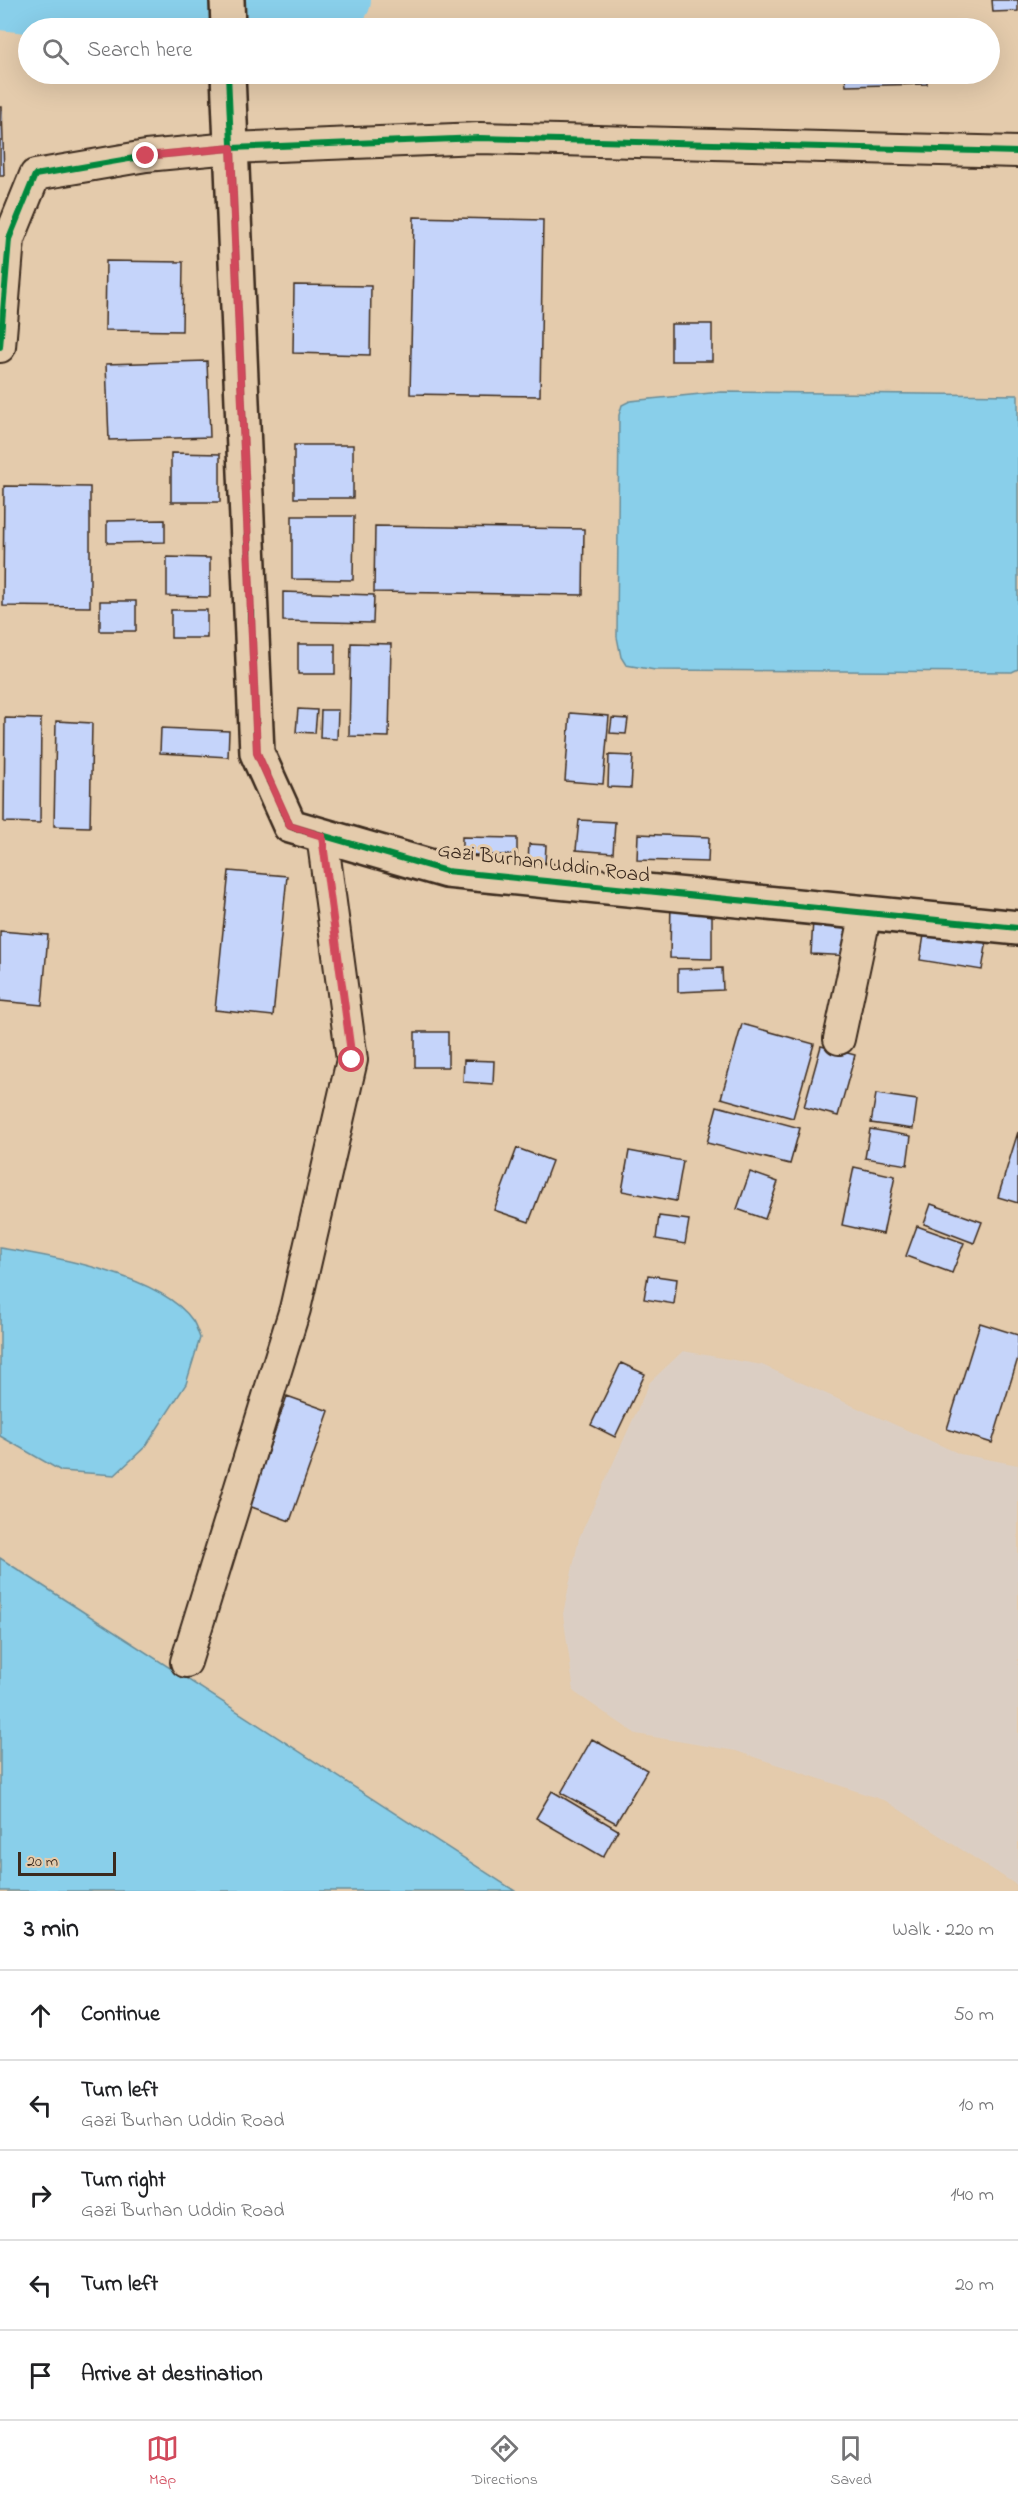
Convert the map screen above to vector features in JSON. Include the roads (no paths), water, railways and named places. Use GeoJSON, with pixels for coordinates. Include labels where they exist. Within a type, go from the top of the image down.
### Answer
{"type":"FeatureCollection","features":[{"type":"Feature","properties":{"kind":"street"},"geometry":{"type":"LineString","coordinates":[[227,0],[228,18]]}},
{"type":"Feature","properties":{"kind":"street","name":"Gazi Burhan Uddin Road"},"geometry":{"type":"LineString","coordinates":[[229,88],[257,753],[290,826],[446,871],[1018,928]]}},
{"type":"Feature","properties":{"kind":"street"},"geometry":{"type":"LineString","coordinates":[[0,347],[9,239],[35,175],[146,156],[231,148],[480,138],[1018,152]]}},
{"type":"Feature","properties":{"kind":"street"},"geometry":{"type":"LineString","coordinates":[[186,1662],[295,1309],[352,1060],[322,836]]}},
{"type":"Feature","properties":{"kind":"street"},"geometry":{"type":"LineString","coordinates":[[839,1039],[866,913]]}},
{"type":"Feature","properties":{"kind":"water"},"geometry":{"type":"Polygon","coordinates":[[[721,392],[1018,395],[1018,669],[1012,672],[655,670],[626,665],[621,657],[617,637],[619,415],[622,405],[630,401],[721,392]]]}},
{"type":"Feature","properties":{"kind":"water"},"geometry":{"type":"Polygon","coordinates":[[[0,1248],[75,1262],[132,1280],[157,1291],[178,1305],[193,1321],[200,1338],[186,1384],[146,1446],[115,1475],[61,1471],[0,1436],[0,1248]]]}},
{"type":"Feature","properties":{"kind":"water"},"geometry":{"type":"Polygon","coordinates":[[[0,1558],[51,1591],[515,1891],[0,1891],[0,1558]]]}},
{"type":"Feature","properties":{"kind":"waterway"},"geometry":{"type":"LineString","coordinates":[[0,1],[151,18],[278,11],[342,0]]}}]}
